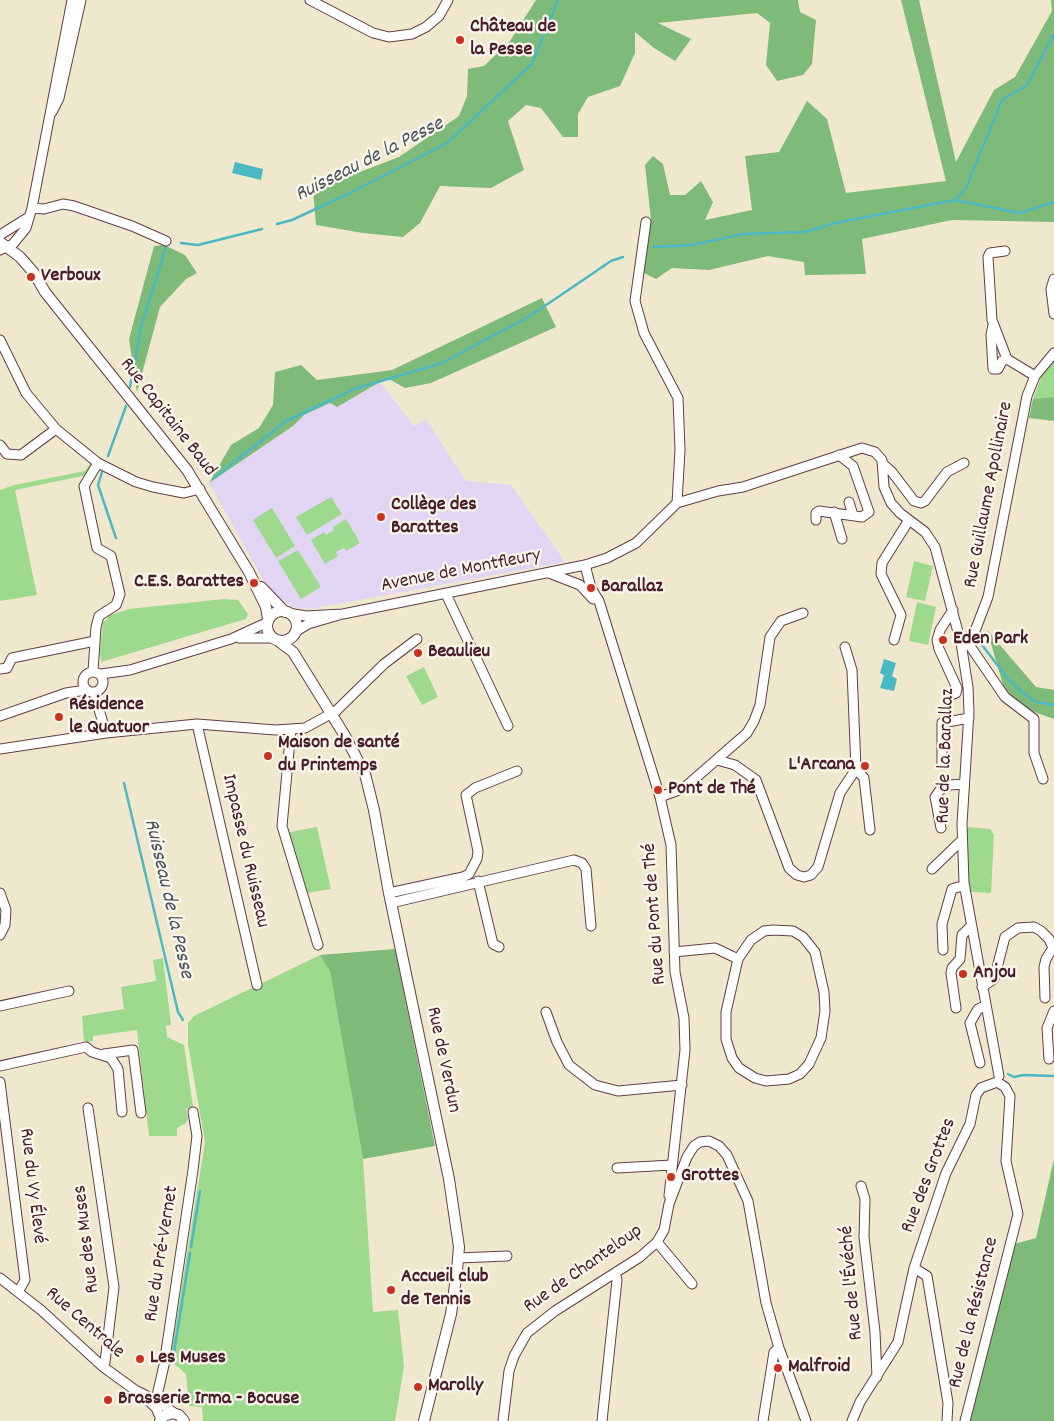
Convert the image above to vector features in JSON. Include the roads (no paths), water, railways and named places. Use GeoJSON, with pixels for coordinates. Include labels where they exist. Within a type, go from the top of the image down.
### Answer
{"type":"FeatureCollection","features":[{"type":"Feature","properties":{"kind":"main road","name":"Rue Capitaine Baud"},"geometry":{"type":"LineString","coordinates":[[2,247],[29,268],[45,292],[175,453],[200,488],[249,572],[266,607],[268,621]]}},
{"type":"Feature","properties":{"kind":"main road","name":"Rue Capitaine Baud"},"geometry":{"type":"LineString","coordinates":[[249,572],[286,612]]}},
{"type":"Feature","properties":{"kind":"main road"},"geometry":{"type":"LineString","coordinates":[[277,612],[286,612],[296,621],[295,634],[288,640],[275,639],[268,633],[268,621],[277,612]]}},
{"type":"Feature","properties":{"kind":"main road","name":"Rue de Verdun"},"geometry":{"type":"LineString","coordinates":[[295,634],[296,645],[328,702],[332,714]]}},
{"type":"Feature","properties":{"kind":"main road","name":"Rue de Verdun"},"geometry":{"type":"LineString","coordinates":[[275,639],[293,652],[332,714],[365,774],[449,1178],[455,1217],[458,1258],[451,1314],[424,1421]]}},
{"type":"Feature","properties":{"kind":"main road"},"geometry":{"type":"LineString","coordinates":[[160,1420],[168,1413],[174,1413],[184,1421]]}},
{"type":"Feature","properties":{"kind":"street"},"geometry":{"type":"LineString","coordinates":[[2,247],[26,228],[72,0]]}},
{"type":"Feature","properties":{"kind":"street"},"geometry":{"type":"LineString","coordinates":[[48,121],[59,98],[81,0]]}},
{"type":"Feature","properties":{"kind":"street"},"geometry":{"type":"LineString","coordinates":[[310,0],[373,33],[389,38],[412,34],[426,27],[438,16],[448,0]]}},
{"type":"Feature","properties":{"kind":"street"},"geometry":{"type":"LineString","coordinates":[[0,235],[30,212],[63,204],[132,226],[166,241]]}},
{"type":"Feature","properties":{"kind":"street"},"geometry":{"type":"LineString","coordinates":[[646,222],[635,301],[644,333],[678,398],[680,450],[677,503]]}},
{"type":"Feature","properties":{"kind":"street"},"geometry":{"type":"LineString","coordinates":[[1005,251],[990,253],[988,257],[994,325],[1007,359],[1035,376]]}},
{"type":"Feature","properties":{"kind":"street"},"geometry":{"type":"LineString","coordinates":[[1054,279],[1051,289],[1054,314]]}},
{"type":"Feature","properties":{"kind":"street"},"geometry":{"type":"LineString","coordinates":[[994,325],[990,335],[993,369],[998,368],[1002,361],[1007,359]]}},
{"type":"Feature","properties":{"kind":"street"},"geometry":{"type":"LineString","coordinates":[[0,340],[26,393],[56,429],[96,461],[136,482],[160,489],[184,493],[200,488]]}},
{"type":"Feature","properties":{"kind":"street","name":"Rue Guillaume Apollinaire"},"geometry":{"type":"LineString","coordinates":[[962,644],[975,631],[988,597],[1009,497],[1022,414],[1035,376],[1054,353]]}},
{"type":"Feature","properties":{"kind":"street"},"geometry":{"type":"LineString","coordinates":[[0,445],[7,454],[21,455],[56,429]]}},
{"type":"Feature","properties":{"kind":"street"},"geometry":{"type":"LineString","coordinates":[[580,585],[579,573],[585,565],[636,543],[677,503],[718,491],[743,487],[862,448],[870,449],[880,456],[882,463],[892,472],[914,501],[921,503],[925,501],[946,472],[964,463]]}},
{"type":"Feature","properties":{"kind":"street"},"geometry":{"type":"LineString","coordinates":[[816,520],[816,514],[819,511],[867,515],[868,506],[853,466],[839,455]]}},
{"type":"Feature","properties":{"kind":"street"},"geometry":{"type":"LineString","coordinates":[[0,716],[66,692],[99,691],[95,641],[99,616],[116,605],[120,594],[111,556],[97,548],[84,486],[96,461]]}},
{"type":"Feature","properties":{"kind":"street","name":"Rue de la Barallaz"},"geometry":{"type":"LineString","coordinates":[[882,463],[887,497],[900,513],[925,532],[936,547],[962,644],[968,687],[969,718],[962,840],[965,887],[999,1076]]}},
{"type":"Feature","properties":{"kind":"street"},"geometry":{"type":"LineString","coordinates":[[849,502],[853,515]]}},
{"type":"Feature","properties":{"kind":"street"},"geometry":{"type":"LineString","coordinates":[[834,512],[842,539]]}},
{"type":"Feature","properties":{"kind":"street"},"geometry":{"type":"LineString","coordinates":[[894,640],[901,616],[881,574],[882,563],[909,520]]}},
{"type":"Feature","properties":{"kind":"street"},"geometry":{"type":"LineString","coordinates":[[589,578],[598,560]]}},
{"type":"Feature","properties":{"kind":"street","name":"Avenue de Montfleury"},"geometry":{"type":"LineString","coordinates":[[286,612],[306,616],[343,614],[585,565]]}},
{"type":"Feature","properties":{"kind":"street","name":"Rue du Pont de Thé"},"geometry":{"type":"LineString","coordinates":[[585,565],[601,609],[660,797],[671,845],[675,972],[684,1018],[682,1085],[672,1166],[670,1204]]}},
{"type":"Feature","properties":{"kind":"street","name":"Rue du Pont de Thé"},"geometry":{"type":"LineString","coordinates":[[546,572],[580,585],[601,609]]}},
{"type":"Feature","properties":{"kind":"street"},"geometry":{"type":"LineString","coordinates":[[446,594],[508,726]]}},
{"type":"Feature","properties":{"kind":"street"},"geometry":{"type":"LineString","coordinates":[[948,696],[956,693],[957,688],[938,649],[938,640],[940,630],[953,610]]}},
{"type":"Feature","properties":{"kind":"street"},"geometry":{"type":"LineString","coordinates":[[660,797],[684,788],[747,733],[754,722],[760,705],[770,637],[781,621],[803,613]]}},
{"type":"Feature","properties":{"kind":"street","name":"Avenue de Montfleury"},"geometry":{"type":"LineString","coordinates":[[295,634],[308,624],[329,620],[343,614]]}},
{"type":"Feature","properties":{"kind":"street"},"geometry":{"type":"LineString","coordinates":[[231,640],[268,621]]}},
{"type":"Feature","properties":{"kind":"street"},"geometry":{"type":"LineString","coordinates":[[66,692],[84,678],[130,670],[231,640],[251,637],[275,639]]}},
{"type":"Feature","properties":{"kind":"street"},"geometry":{"type":"LineString","coordinates":[[0,749],[106,733],[197,724],[291,729],[305,728],[332,714],[358,692],[384,664],[417,639]]}},
{"type":"Feature","properties":{"kind":"street"},"geometry":{"type":"LineString","coordinates":[[0,669],[7,668],[12,658],[95,641]]}},
{"type":"Feature","properties":{"kind":"street"},"geometry":{"type":"LineString","coordinates":[[962,644],[970,646],[1005,697],[1034,719],[1034,752],[1043,779]]}},
{"type":"Feature","properties":{"kind":"street"},"geometry":{"type":"LineString","coordinates":[[717,760],[735,765],[756,780],[789,868],[797,875],[804,877],[811,875],[818,867],[840,793],[856,769],[852,670],[845,647]]}},
{"type":"Feature","properties":{"kind":"street"},"geometry":{"type":"LineString","coordinates":[[84,678],[106,733]]}},
{"type":"Feature","properties":{"kind":"street"},"geometry":{"type":"LineString","coordinates":[[942,764],[942,723],[969,718]]}},
{"type":"Feature","properties":{"kind":"street","name":"Impasse du Ruisseau"},"geometry":{"type":"LineString","coordinates":[[197,724],[257,985]]}},
{"type":"Feature","properties":{"kind":"street"},"geometry":{"type":"LineString","coordinates":[[291,729],[282,826],[318,945]]}},
{"type":"Feature","properties":{"kind":"street"},"geometry":{"type":"LineString","coordinates":[[856,769],[864,778],[870,830]]}},
{"type":"Feature","properties":{"kind":"street"},"geometry":{"type":"LineString","coordinates":[[390,898],[469,874],[477,859],[478,851],[467,807],[466,795],[475,788],[516,771]]}},
{"type":"Feature","properties":{"kind":"street"},"geometry":{"type":"LineString","coordinates":[[941,828],[935,797],[940,790],[950,785],[964,784]]}},
{"type":"Feature","properties":{"kind":"street"},"geometry":{"type":"LineString","coordinates":[[932,869],[962,840]]}},
{"type":"Feature","properties":{"kind":"street"},"geometry":{"type":"LineString","coordinates":[[390,898],[574,860],[582,863],[586,869],[591,926]]}},
{"type":"Feature","properties":{"kind":"street"},"geometry":{"type":"LineString","coordinates":[[478,881],[493,944],[499,947]]}},
{"type":"Feature","properties":{"kind":"street"},"geometry":{"type":"LineString","coordinates":[[944,950],[942,924],[952,889],[958,886],[965,887]]}},
{"type":"Feature","properties":{"kind":"street"},"geometry":{"type":"LineString","coordinates":[[0,893],[6,910],[5,925],[0,935]]}},
{"type":"Feature","properties":{"kind":"street"},"geometry":{"type":"LineString","coordinates":[[956,1008],[951,973],[952,968],[960,960],[962,935],[971,926]]}},
{"type":"Feature","properties":{"kind":"street"},"geometry":{"type":"LineString","coordinates":[[982,987],[994,979],[1003,942],[1011,932],[1018,928],[1034,928],[1048,939],[1054,949],[1044,967],[1046,998]]}},
{"type":"Feature","properties":{"kind":"street"},"geometry":{"type":"LineString","coordinates":[[773,930],[793,932],[803,937],[815,952],[824,992],[825,1011],[821,1038],[809,1064],[800,1074],[789,1079],[766,1081],[755,1078],[739,1068],[732,1058],[726,1039],[726,1012],[738,960],[751,940],[764,931],[773,930]]}},
{"type":"Feature","properties":{"kind":"street"},"geometry":{"type":"LineString","coordinates":[[674,952],[715,948],[738,960]]}},
{"type":"Feature","properties":{"kind":"street"},"geometry":{"type":"LineString","coordinates":[[0,1006],[69,991]]}},
{"type":"Feature","properties":{"kind":"street"},"geometry":{"type":"LineString","coordinates":[[980,1063],[970,1022],[978,1009],[985,1006]]}},
{"type":"Feature","properties":{"kind":"street"},"geometry":{"type":"LineString","coordinates":[[1049,1059],[1047,1028],[1054,1011]]}},
{"type":"Feature","properties":{"kind":"street"},"geometry":{"type":"LineString","coordinates":[[546,1012],[557,1042],[569,1065],[595,1085],[618,1091],[682,1085]]}},
{"type":"Feature","properties":{"kind":"street"},"geometry":{"type":"LineString","coordinates":[[0,1066],[86,1047],[92,1052],[111,1058],[118,1069],[122,1112]]}},
{"type":"Feature","properties":{"kind":"street"},"geometry":{"type":"LineString","coordinates":[[103,1054],[133,1050],[141,1112]]}},
{"type":"Feature","properties":{"kind":"street","name":"Rue du Vy Élevé"},"geometry":{"type":"LineString","coordinates":[[0,1082],[25,1280],[18,1292]]}},
{"type":"Feature","properties":{"kind":"street","name":"Rue des Grottes"},"geometry":{"type":"LineString","coordinates":[[852,1421],[860,1402],[898,1342],[914,1268],[946,1173],[970,1124],[976,1095],[981,1088],[997,1082],[1005,1086],[1010,1096],[1006,1161],[1018,1214]]}},
{"type":"Feature","properties":{"kind":"street","name":"Rue des Muses"},"geometry":{"type":"LineString","coordinates":[[88,1108],[114,1288],[105,1362],[102,1366]]}},
{"type":"Feature","properties":{"kind":"street","name":"Rue du Pré-Vernet"},"geometry":{"type":"LineString","coordinates":[[156,1400],[194,1161],[197,1136],[193,1112]]}},
{"type":"Feature","properties":{"kind":"street"},"geometry":{"type":"LineString","coordinates":[[670,1204],[687,1156],[694,1146],[700,1142],[709,1141],[719,1146],[727,1155],[748,1201],[766,1303],[779,1348],[806,1421]]}},
{"type":"Feature","properties":{"kind":"street"},"geometry":{"type":"LineString","coordinates":[[617,1168],[672,1166]]}},
{"type":"Feature","properties":{"kind":"street","name":"Rue de l'Évéché"},"geometry":{"type":"LineString","coordinates":[[861,1186],[865,1199],[864,1237],[875,1332],[877,1377]]}},
{"type":"Feature","properties":{"kind":"street","name":"Rue de Chanteloup"},"geometry":{"type":"LineString","coordinates":[[504,1421],[509,1371],[514,1356],[527,1333],[555,1311],[640,1258],[657,1242],[664,1230],[670,1204]]}},
{"type":"Feature","properties":{"kind":"street","name":"Rue de la Résistance"},"geometry":{"type":"LineString","coordinates":[[965,1421],[1018,1214]]}},
{"type":"Feature","properties":{"kind":"street"},"geometry":{"type":"LineString","coordinates":[[657,1242],[692,1284]]}},
{"type":"Feature","properties":{"kind":"street"},"geometry":{"type":"LineString","coordinates":[[458,1258],[507,1256]]}},
{"type":"Feature","properties":{"kind":"street"},"geometry":{"type":"LineString","coordinates":[[914,1268],[927,1276],[948,1404],[947,1421]]}},
{"type":"Feature","properties":{"kind":"street"},"geometry":{"type":"LineString","coordinates":[[602,1421],[617,1280],[615,1273]]}},
{"type":"Feature","properties":{"kind":"street","name":"Rue Centrale"},"geometry":{"type":"LineString","coordinates":[[0,1278],[102,1366],[145,1396],[156,1408],[160,1420]]}},
{"type":"Feature","properties":{"kind":"street"},"geometry":{"type":"LineString","coordinates":[[762,1421],[774,1352],[779,1348]]}},
{"type":"Feature","properties":{"kind":"street"},"geometry":{"type":"LineString","coordinates":[[145,1396],[160,1379]]}},
{"type":"Feature","properties":{"kind":"street","name":"Rue Centrale"},"geometry":{"type":"LineString","coordinates":[[145,1396],[156,1400],[174,1413]]}},
{"type":"Feature","properties":{"kind":"water"},"geometry":{"type":"Polygon","coordinates":[[[235,162],[263,169],[261,180],[232,173],[235,162]]]}},
{"type":"Feature","properties":{"kind":"water"},"geometry":{"type":"Polygon","coordinates":[[[884,659],[896,663],[892,676],[897,679],[894,691],[880,688],[884,675],[880,673],[884,659]]]}},
{"type":"Feature","properties":{"kind":"waterway","name":"Ruisseau de la Pesse"},"geometry":{"type":"LineString","coordinates":[[277,224],[292,220],[350,193],[447,143],[532,64],[558,0]]}},
{"type":"Feature","properties":{"kind":"waterway"},"geometry":{"type":"LineString","coordinates":[[653,247],[692,245],[743,234],[805,232],[835,223],[955,200],[966,188],[1002,100],[1027,85],[1054,34]]}},
{"type":"Feature","properties":{"kind":"waterway"},"geometry":{"type":"LineString","coordinates":[[955,200],[1020,213],[1054,202]]}},
{"type":"Feature","properties":{"kind":"waterway","name":"Ruisseau de la Pesse"},"geometry":{"type":"LineString","coordinates":[[181,243],[198,245],[262,229]]}},
{"type":"Feature","properties":{"kind":"waterway","name":"Ruisseau de la Pesse"},"geometry":{"type":"LineString","coordinates":[[130,387],[141,327],[166,247]]}},
{"type":"Feature","properties":{"kind":"waterway"},"geometry":{"type":"LineString","coordinates":[[214,478],[286,421],[354,389],[442,363],[530,316],[611,261],[623,257]]}},
{"type":"Feature","properties":{"kind":"waterway","name":"Ruisseau de la Pesse"},"geometry":{"type":"LineString","coordinates":[[108,456],[126,406]]}},
{"type":"Feature","properties":{"kind":"waterway","name":"Ruisseau de la Pesse"},"geometry":{"type":"LineString","coordinates":[[102,472],[98,485],[116,538]]}},
{"type":"Feature","properties":{"kind":"waterway"},"geometry":{"type":"LineString","coordinates":[[982,645],[1009,680],[1023,693],[1036,702],[1054,705]]}},
{"type":"Feature","properties":{"kind":"waterway","name":"Ruisseau de la Pesse"},"geometry":{"type":"LineString","coordinates":[[124,783],[178,1012],[183,1020]]}},
{"type":"Feature","properties":{"kind":"waterway"},"geometry":{"type":"LineString","coordinates":[[1008,1074],[1014,1077],[1023,1075],[1054,1076]]}},
{"type":"Feature","properties":{"kind":"waterway","name":"Ruisseau de la Pesse"},"geometry":{"type":"LineString","coordinates":[[191,1247],[200,1191]]}},
{"type":"Feature","properties":{"kind":"waterway","name":"Ruisseau de la Pesse"},"geometry":{"type":"LineString","coordinates":[[173,1358],[190,1253]]}},
{"type":"Feature","properties":{"kind":"place","name":"Château de la Pesse"},"geometry":{"type":"Point","coordinates":[460,40]}},
{"type":"Feature","properties":{"kind":"place","name":"Verboux"},"geometry":{"type":"Point","coordinates":[31,277]}},
{"type":"Feature","properties":{"kind":"place","name":"Collège des Barattes"},"geometry":{"type":"Point","coordinates":[381,517]}},
{"type":"Feature","properties":{"kind":"place","name":"C.E.S. Barattes"},"geometry":{"type":"Point","coordinates":[254,583]}},
{"type":"Feature","properties":{"kind":"place","name":"Barallaz"},"geometry":{"type":"Point","coordinates":[591,588]}},
{"type":"Feature","properties":{"kind":"place","name":"Eden Park"},"geometry":{"type":"Point","coordinates":[943,640]}},
{"type":"Feature","properties":{"kind":"place","name":"Beaulieu"},"geometry":{"type":"Point","coordinates":[418,653]}},
{"type":"Feature","properties":{"kind":"place","name":"Résidence le Quatuor"},"geometry":{"type":"Point","coordinates":[59,717]}},
{"type":"Feature","properties":{"kind":"place","name":"Maison de santé du Printemps"},"geometry":{"type":"Point","coordinates":[268,756]}},
{"type":"Feature","properties":{"kind":"place","name":"L'Arcana"},"geometry":{"type":"Point","coordinates":[865,766]}},
{"type":"Feature","properties":{"kind":"place","name":"Pont de Thé"},"geometry":{"type":"Point","coordinates":[658,790]}},
{"type":"Feature","properties":{"kind":"place","name":"Anjou"},"geometry":{"type":"Point","coordinates":[963,974]}},
{"type":"Feature","properties":{"kind":"place","name":"Grottes"},"geometry":{"type":"Point","coordinates":[671,1177]}},
{"type":"Feature","properties":{"kind":"place","name":"Accueil club de Tennis"},"geometry":{"type":"Point","coordinates":[391,1290]}},
{"type":"Feature","properties":{"kind":"place","name":"Les Muses"},"geometry":{"type":"Point","coordinates":[140,1359]}},
{"type":"Feature","properties":{"kind":"place","name":"Malfroid"},"geometry":{"type":"Point","coordinates":[778,1368]}},
{"type":"Feature","properties":{"kind":"place","name":"Marolly"},"geometry":{"type":"Point","coordinates":[418,1387]}},
{"type":"Feature","properties":{"kind":"place","name":"Brasserie Irma - Bocuse"},"geometry":{"type":"Point","coordinates":[108,1400]}}]}
